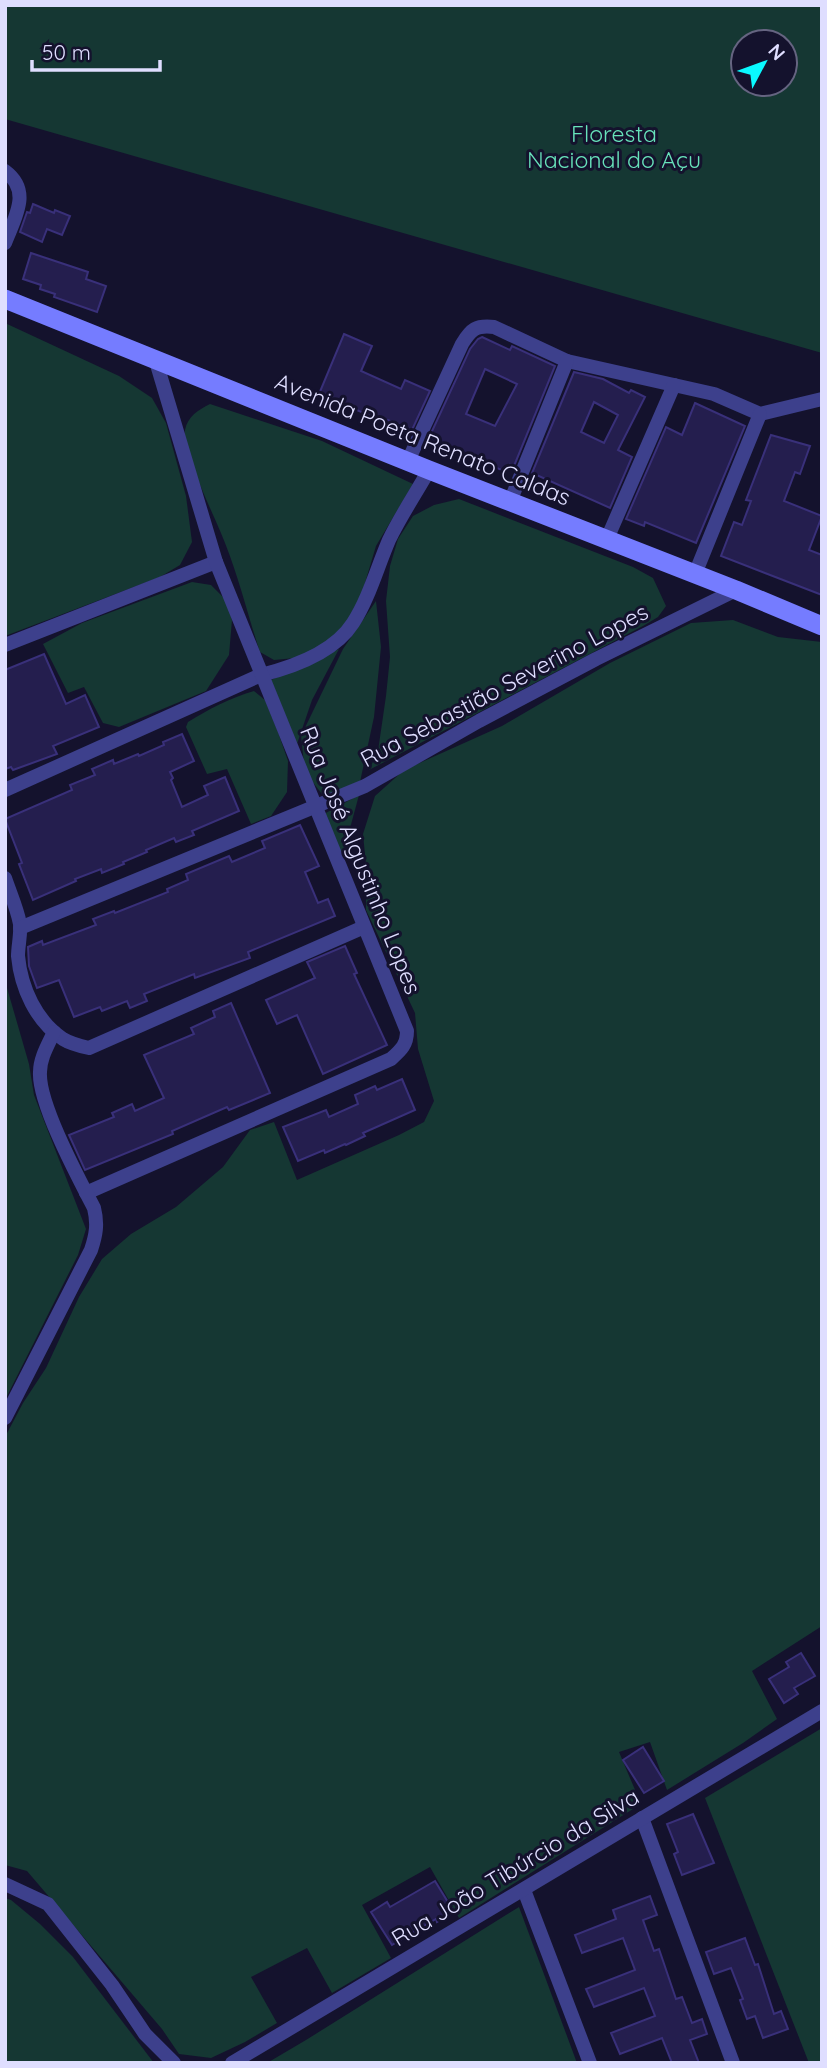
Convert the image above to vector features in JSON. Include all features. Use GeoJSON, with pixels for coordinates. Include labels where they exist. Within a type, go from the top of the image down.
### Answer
{"type":"FeatureCollection","features":[{"type":"Feature","properties":{"kind":"main road","name":"Avenida Poeta Renato Caldas"},"geometry":{"type":"LineString","coordinates":[[5,299],[822,626]]}},
{"type":"Feature","properties":{"kind":"street"},"geometry":{"type":"LineString","coordinates":[[5,171],[14,178],[20,190],[19,204],[5,243]]}},
{"type":"Feature","properties":{"kind":"street"},"geometry":{"type":"LineString","coordinates":[[408,461],[462,344],[470,332],[482,325],[494,327],[567,361],[714,394],[760,414],[822,399]]}},
{"type":"Feature","properties":{"kind":"street","name":"Rua José Algustinho Lopes"},"geometry":{"type":"LineString","coordinates":[[86,1193],[391,1059],[402,1050],[407,1041],[407,1031],[216,562],[155,358]]}},
{"type":"Feature","properties":{"kind":"street"},"geometry":{"type":"LineString","coordinates":[[510,502],[567,361]]}},
{"type":"Feature","properties":{"kind":"street"},"geometry":{"type":"LineString","coordinates":[[607,538],[674,385]]}},
{"type":"Feature","properties":{"kind":"street"},"geometry":{"type":"LineString","coordinates":[[695,573],[760,414]]}},
{"type":"Feature","properties":{"kind":"street"},"geometry":{"type":"LineString","coordinates":[[5,790],[261,676],[308,658],[341,638],[363,604],[390,538],[429,470]]}},
{"type":"Feature","properties":{"kind":"street"},"geometry":{"type":"LineString","coordinates":[[5,645],[216,562]]}},
{"type":"Feature","properties":{"kind":"street","name":"Rua Sebastião Severino Lopes"},"geometry":{"type":"LineString","coordinates":[[20,928],[365,786],[502,708],[736,590]]}},
{"type":"Feature","properties":{"kind":"street"},"geometry":{"type":"LineString","coordinates":[[5,878],[20,928],[18,958],[23,986],[36,1010],[54,1032],[64,1040],[89,1048],[364,927]]}},
{"type":"Feature","properties":{"kind":"street"},"geometry":{"type":"LineString","coordinates":[[5,1418],[91,1250],[96,1235],[97,1221],[52,1118],[40,1080],[43,1056],[54,1032]]}},
{"type":"Feature","properties":{"kind":"street","name":"Rua João Tibúrcio da Silva"},"geometry":{"type":"LineString","coordinates":[[232,2063],[822,1711]]}},
{"type":"Feature","properties":{"kind":"street"},"geometry":{"type":"LineString","coordinates":[[642,1818],[733,2063]]}},
{"type":"Feature","properties":{"kind":"street"},"geometry":{"type":"LineString","coordinates":[[5,1884],[48,1904],[112,1985],[145,2034],[174,2063]]}},
{"type":"Feature","properties":{"kind":"street"},"geometry":{"type":"LineString","coordinates":[[524,1890],[590,2063]]}},
{"type":"Feature","properties":{"kind":"green space","name":"Floresta Nacional do Açu"},"geometry":{"type":"Polygon","coordinates":[[[5,5],[822,5],[822,353],[5,119],[5,5]]]}},
{"type":"Feature","properties":{"kind":"green space"},"geometry":{"type":"Polygon","coordinates":[[[5,323],[119,376],[152,398],[166,423],[186,496],[192,542],[180,565],[160,577],[5,636],[5,323]]]}},
{"type":"Feature","properties":{"kind":"green space"},"geometry":{"type":"Polygon","coordinates":[[[210,404],[322,441],[413,484],[376,546],[362,593],[345,626],[319,650],[295,658],[274,660],[260,652],[230,556],[185,440],[188,421],[210,404]]]}},
{"type":"Feature","properties":{"kind":"green space"},"geometry":{"type":"Polygon","coordinates":[[[459,499],[633,567],[653,578],[666,606],[658,617],[643,626],[369,770],[378,751],[386,696],[390,657],[386,601],[390,566],[398,539],[413,516],[434,505],[459,499]]]}},
{"type":"Feature","properties":{"kind":"green space"},"geometry":{"type":"Polygon","coordinates":[[[192,582],[211,585],[226,600],[232,620],[229,655],[206,691],[119,727],[103,723],[84,687],[68,693],[43,644],[82,623],[192,582]]]}},
{"type":"Feature","properties":{"kind":"green space"},"geometry":{"type":"Polygon","coordinates":[[[376,601],[381,647],[374,717],[360,782],[325,798],[305,772],[301,736],[343,649],[376,601]]]}},
{"type":"Feature","properties":{"kind":"green space"},"geometry":{"type":"Polygon","coordinates":[[[733,620],[778,637],[822,642],[822,1626],[752,1671],[777,1719],[743,1743],[667,1790],[650,1742],[619,1752],[641,1804],[459,1918],[430,1867],[362,1905],[391,1958],[332,1993],[307,1948],[251,1977],[277,2023],[211,2058],[179,2054],[162,2029],[27,1871],[5,1865],[5,1437],[46,1368],[79,1297],[102,1259],[131,1234],[176,1207],[223,1167],[250,1130],[274,1122],[297,1180],[424,1122],[434,1101],[418,1049],[415,1013],[366,910],[363,834],[375,796],[404,770],[502,726],[610,663],[691,623],[733,620]]]}},
{"type":"Feature","properties":{"kind":"green space"},"geometry":{"type":"Polygon","coordinates":[[[339,649],[312,700],[297,744],[271,680],[339,649]]]}},
{"type":"Feature","properties":{"kind":"green space"},"geometry":{"type":"Polygon","coordinates":[[[254,691],[265,700],[288,761],[287,792],[271,816],[251,824],[227,769],[207,774],[186,727],[188,722],[212,708],[254,691]]]}},
{"type":"Feature","properties":{"kind":"green space"},"geometry":{"type":"Polygon","coordinates":[[[359,795],[342,858],[324,814],[359,795]]]}},
{"type":"Feature","properties":{"kind":"green space"},"geometry":{"type":"Polygon","coordinates":[[[5,981],[29,1064],[34,1095],[86,1229],[78,1255],[5,1400],[5,981]]]}},
{"type":"Feature","properties":{"kind":"green space"},"geometry":{"type":"Polygon","coordinates":[[[822,1728],[822,2063],[809,2063],[705,1798],[822,1728]]]}},
{"type":"Feature","properties":{"kind":"green space"},"geometry":{"type":"Polygon","coordinates":[[[5,1898],[40,1924],[73,1957],[154,2063],[5,2063],[5,1898]]]}},
{"type":"Feature","properties":{"kind":"green space"},"geometry":{"type":"Polygon","coordinates":[[[519,1907],[577,2063],[267,2063],[306,2040],[519,1907]]]}},
{"type":"Feature","properties":{"kind":"building"},"geometry":{"type":"Polygon","coordinates":[[[33,204],[70,216],[62,235],[47,229],[42,242],[20,232],[33,204]]]}},
{"type":"Feature","properties":{"kind":"building"},"geometry":{"type":"Polygon","coordinates":[[[31,253],[88,272],[86,279],[106,286],[97,312],[54,297],[55,294],[40,289],[41,285],[23,279],[31,253]]]}},
{"type":"Feature","properties":{"kind":"building"},"geometry":{"type":"Polygon","coordinates":[[[344,334],[372,346],[361,371],[401,389],[405,380],[430,391],[412,430],[388,420],[387,423],[319,394],[344,334]]]}},
{"type":"Feature","properties":{"kind":"building"},"geometry":{"type":"Polygon","coordinates":[[[482,337],[510,350],[512,346],[555,366],[514,466],[510,464],[506,472],[452,448],[450,452],[427,442],[470,349],[482,337]],[[485,369],[466,414],[495,426],[517,384],[485,369]]]}},
{"type":"Feature","properties":{"kind":"building"},"geometry":{"type":"Polygon","coordinates":[[[574,372],[603,379],[629,393],[631,390],[645,397],[618,450],[632,457],[610,508],[532,473],[574,372]],[[594,402],[581,432],[604,443],[618,415],[594,402]]]}},
{"type":"Feature","properties":{"kind":"building"},"geometry":{"type":"Polygon","coordinates":[[[695,403],[745,426],[696,543],[645,522],[644,526],[626,519],[666,427],[682,435],[695,403]]]}},
{"type":"Feature","properties":{"kind":"building"},"geometry":{"type":"Polygon","coordinates":[[[771,435],[810,446],[800,474],[795,472],[784,501],[822,516],[809,550],[822,555],[822,595],[721,556],[734,522],[742,525],[751,501],[746,500],[771,435]]]}},
{"type":"Feature","properties":{"kind":"building"},"geometry":{"type":"Polygon","coordinates":[[[44,654],[66,704],[85,695],[99,727],[53,746],[57,754],[13,770],[11,767],[5,769],[5,670],[44,654]]]}},
{"type":"Feature","properties":{"kind":"building"},"geometry":{"type":"Polygon","coordinates":[[[182,734],[194,761],[170,772],[182,807],[208,795],[204,786],[225,777],[239,811],[192,831],[194,835],[176,842],[174,838],[146,850],[147,852],[123,862],[124,864],[102,873],[101,869],[75,879],[76,881],[33,900],[5,819],[72,790],[70,785],[95,775],[92,769],[113,760],[114,764],[138,754],[139,756],[182,734]]]}},
{"type":"Feature","properties":{"kind":"building"},"geometry":{"type":"Polygon","coordinates":[[[300,825],[319,866],[305,872],[318,903],[328,899],[335,916],[248,952],[250,958],[195,978],[194,974],[144,994],[147,1001],[130,1008],[127,1001],[102,1011],[100,1007],[74,1017],[59,980],[37,988],[29,966],[28,947],[42,941],[43,945],[96,925],[93,919],[168,892],[167,889],[188,880],[186,874],[229,856],[232,862],[265,848],[262,841],[300,825]]]}},
{"type":"Feature","properties":{"kind":"building"},"geometry":{"type":"Polygon","coordinates":[[[345,946],[357,973],[354,974],[387,1045],[323,1074],[297,1015],[277,1024],[266,1000],[315,978],[307,962],[345,946]]]}},
{"type":"Feature","properties":{"kind":"building"},"geometry":{"type":"Polygon","coordinates":[[[231,1003],[270,1093],[229,1110],[227,1107],[172,1131],[173,1134],[85,1170],[69,1135],[114,1117],[112,1113],[132,1104],[135,1111],[164,1098],[144,1055],[194,1034],[191,1028],[215,1017],[213,1011],[231,1003]]]}},
{"type":"Feature","properties":{"kind":"building"},"geometry":{"type":"Polygon","coordinates":[[[402,1079],[415,1110],[363,1133],[365,1136],[346,1145],[325,1153],[324,1150],[298,1161],[283,1127],[326,1110],[329,1117],[358,1104],[355,1095],[375,1086],[377,1090],[402,1079]]]}},
{"type":"Feature","properties":{"kind":"building"},"geometry":{"type":"Polygon","coordinates":[[[801,1653],[815,1676],[794,1688],[798,1694],[784,1703],[769,1679],[789,1667],[786,1662],[801,1653]]]}},
{"type":"Feature","properties":{"kind":"building"},"geometry":{"type":"Polygon","coordinates":[[[643,1747],[664,1781],[644,1793],[623,1760],[643,1747]]]}},
{"type":"Feature","properties":{"kind":"building"},"geometry":{"type":"Polygon","coordinates":[[[693,1814],[714,1863],[682,1875],[674,1854],[678,1852],[667,1824],[693,1814]]]}},
{"type":"Feature","properties":{"kind":"building"},"geometry":{"type":"Polygon","coordinates":[[[435,1881],[454,1912],[437,1922],[436,1919],[392,1945],[371,1912],[387,1902],[390,1907],[435,1881]]]}},
{"type":"Feature","properties":{"kind":"building"},"geometry":{"type":"Polygon","coordinates":[[[650,1896],[657,1915],[643,1920],[654,1951],[659,1949],[676,1999],[682,1997],[692,2023],[702,2019],[707,2034],[690,2040],[699,2063],[672,2063],[662,2038],[620,2054],[611,2033],[655,2016],[644,1988],[594,2007],[586,1989],[635,1970],[623,1938],[582,1953],[575,1935],[616,1919],[613,1910],[650,1896]]]}},
{"type":"Feature","properties":{"kind":"building"},"geometry":{"type":"Polygon","coordinates":[[[745,1938],[755,1965],[758,1964],[774,2014],[781,2011],[788,2029],[763,2038],[755,2016],[747,2019],[740,2000],[743,1999],[731,1968],[714,1974],[706,1952],[745,1938]]]}}]}
